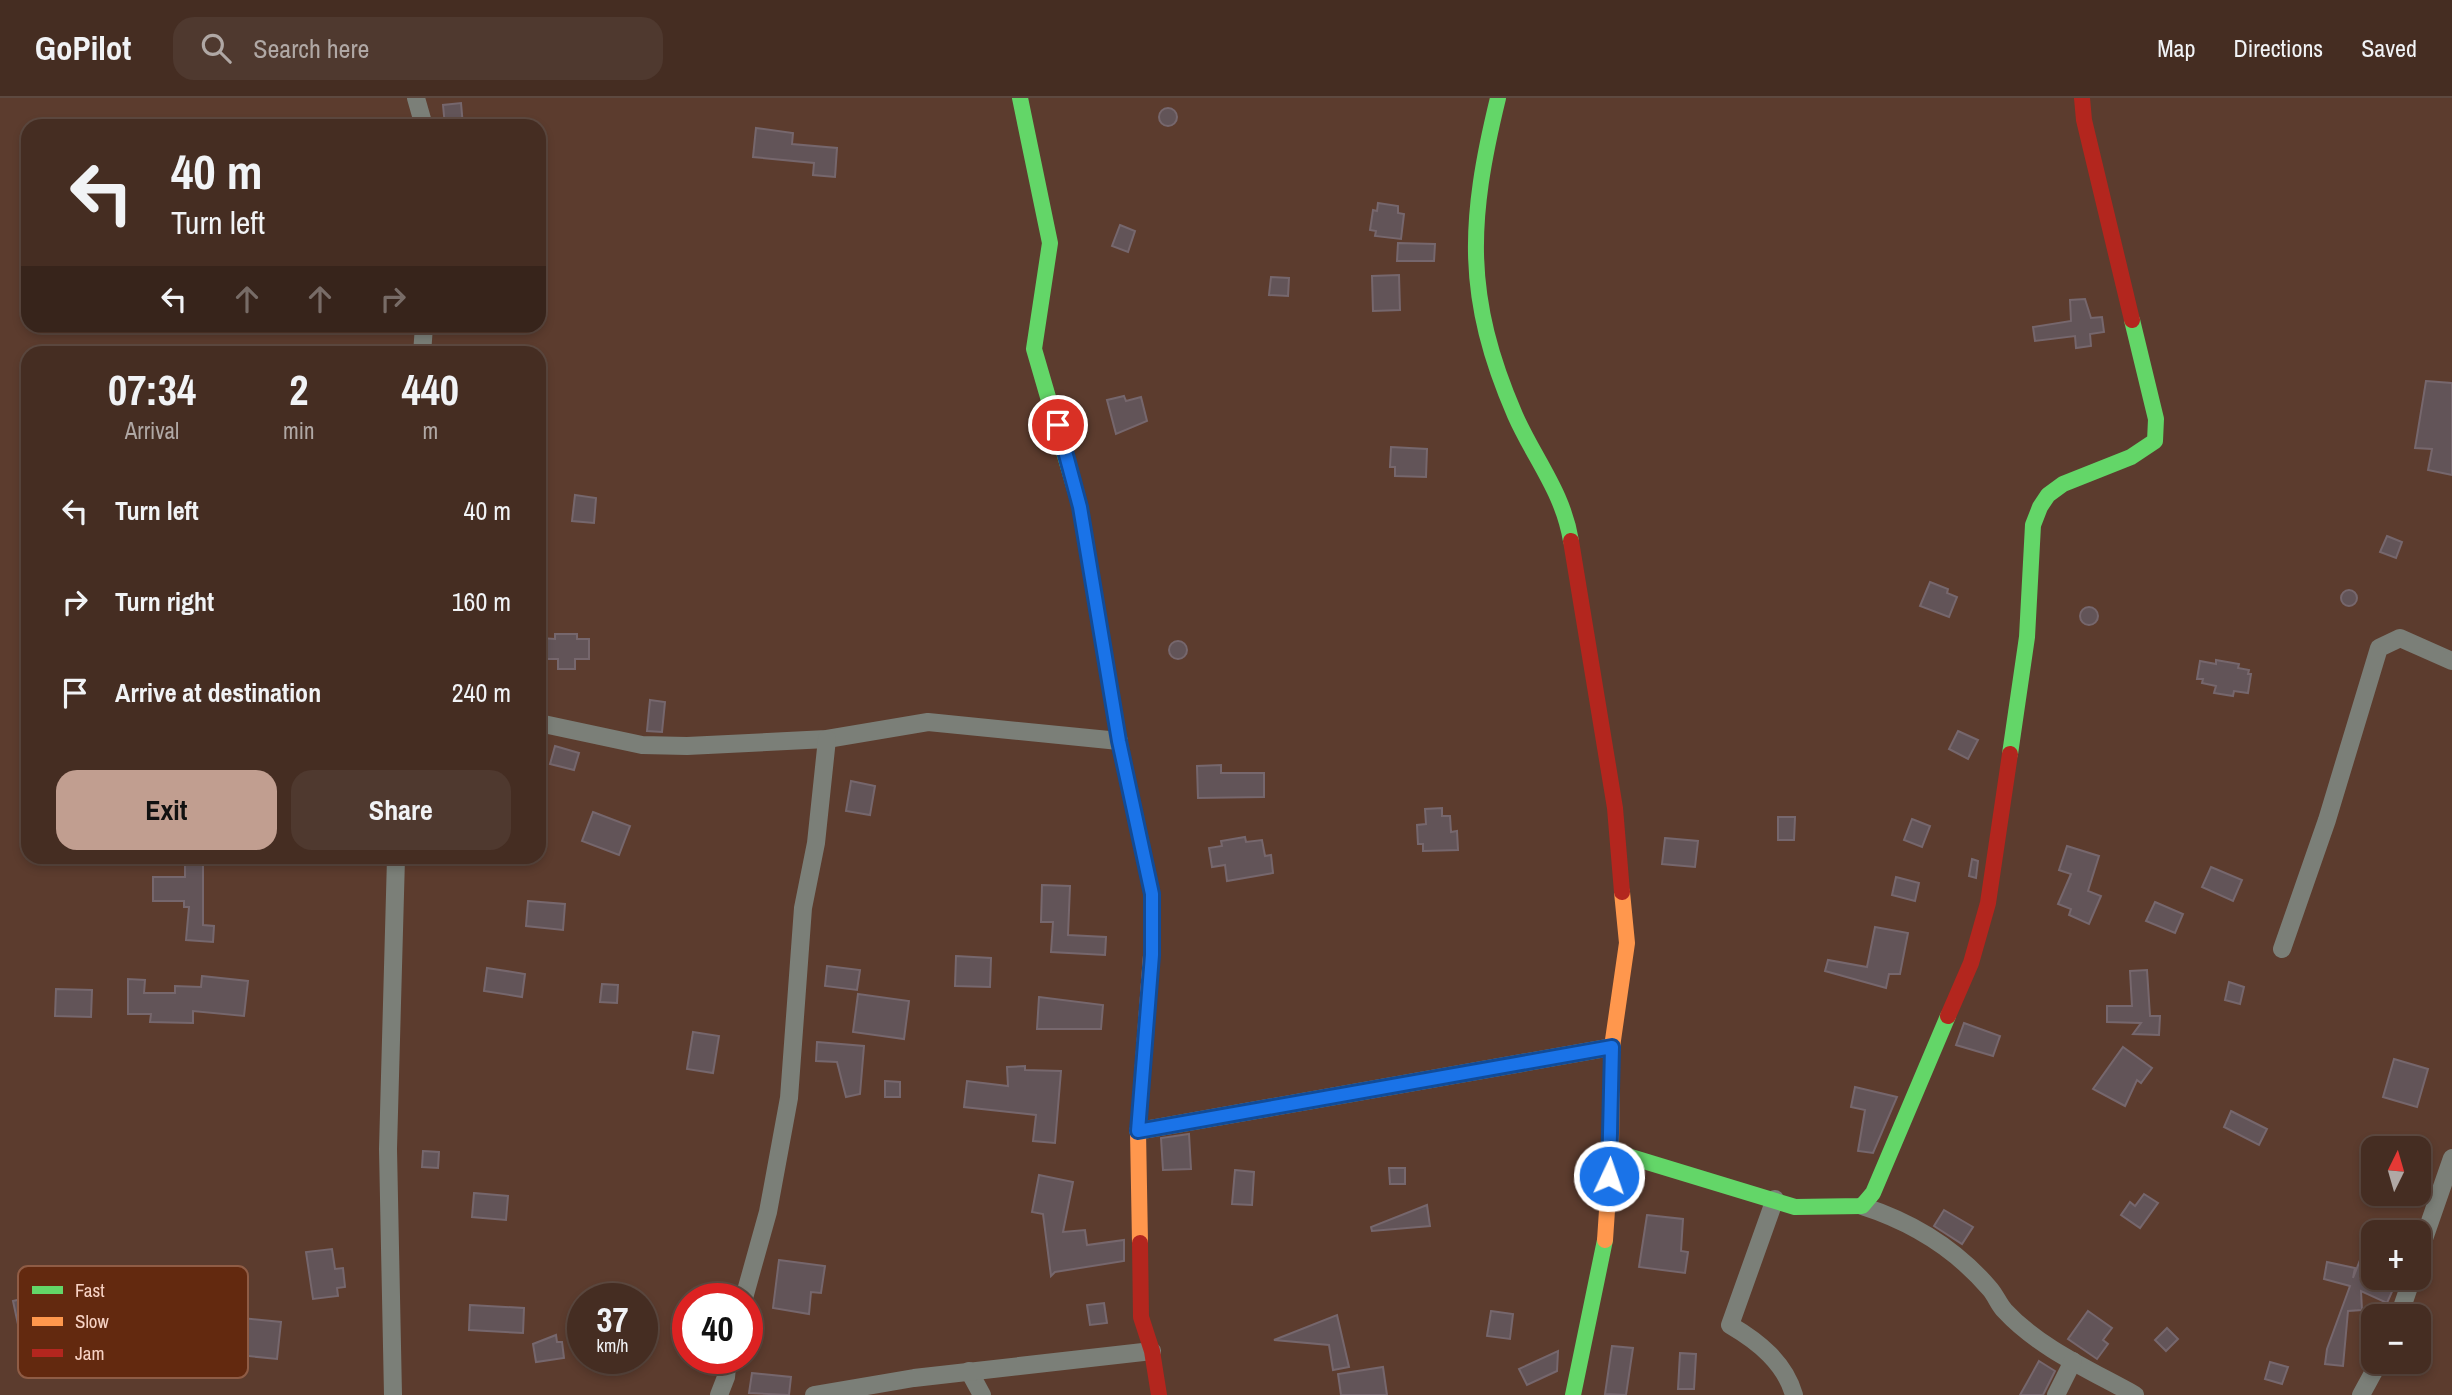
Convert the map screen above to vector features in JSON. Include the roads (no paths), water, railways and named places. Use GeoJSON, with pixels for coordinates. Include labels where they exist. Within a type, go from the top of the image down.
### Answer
{"type":"FeatureCollection","features":[{"type":"Feature","properties":{"kind":"street"},"geometry":{"type":"LineString","coordinates":[[416,98],[422,119]]}},
{"type":"Feature","properties":{"kind":"street"},"geometry":{"type":"LineString","coordinates":[[1020,98],[1050,243],[1034,349],[1080,507],[1119,741],[1152,894],[1152,955],[1138,1131],[1141,1317],[1152,1351],[1159,1395]]}},
{"type":"Feature","properties":{"kind":"street"},"geometry":{"type":"LineString","coordinates":[[1498,98],[1485,152],[1476,245],[1476,284],[1486,325],[1516,417],[1550,476],[1566,512],[1615,808],[1628,943],[1612,1047],[1611,1152],[1604,1250],[1573,1395]]}},
{"type":"Feature","properties":{"kind":"street"},"geometry":{"type":"LineString","coordinates":[[1862,1206],[1873,1193],[1971,963],[1989,903],[2027,637],[2034,525],[2038,509],[2049,492],[2128,458],[2155,441],[2156,419],[2084,120],[2082,98]]}},
{"type":"Feature","properties":{"kind":"street"},"geometry":{"type":"LineString","coordinates":[[2282,949],[2327,820],[2379,648],[2400,638],[2452,661]]}},
{"type":"Feature","properties":{"kind":"street"},"geometry":{"type":"LineString","coordinates":[[546,724],[642,745],[687,746],[827,739],[928,722],[1119,741]]}},
{"type":"Feature","properties":{"kind":"street"},"geometry":{"type":"LineString","coordinates":[[748,1283],[768,1212],[789,1098],[803,908],[819,825],[827,739]]}},
{"type":"Feature","properties":{"kind":"street"},"geometry":{"type":"LineString","coordinates":[[393,1395],[388,1149],[396,864]]}},
{"type":"Feature","properties":{"kind":"street"},"geometry":{"type":"LineString","coordinates":[[1138,1131],[1612,1047]]}},
{"type":"Feature","properties":{"kind":"street"},"geometry":{"type":"LineString","coordinates":[[1611,1152],[1795,1207],[1816,1209],[1862,1206],[1899,1217],[1936,1240],[1990,1289],[2004,1311],[2073,1361],[2135,1395]]}},
{"type":"Feature","properties":{"kind":"street"},"geometry":{"type":"LineString","coordinates":[[2430,1220],[2452,1158]]}},
{"type":"Feature","properties":{"kind":"street"},"geometry":{"type":"LineString","coordinates":[[1774,1199],[1730,1325],[1753,1338],[1788,1374],[1794,1395]]}},
{"type":"Feature","properties":{"kind":"street"},"geometry":{"type":"LineString","coordinates":[[814,1395],[969,1371],[1152,1351]]}},
{"type":"Feature","properties":{"kind":"street"},"geometry":{"type":"LineString","coordinates":[[2056,1395],[2073,1361]]}},
{"type":"Feature","properties":{"kind":"street"},"geometry":{"type":"LineString","coordinates":[[969,1371],[982,1395]]}},
{"type":"Feature","properties":{"kind":"street"},"geometry":{"type":"LineString","coordinates":[[719,1395],[726,1374]]}},
{"type":"Feature","properties":{"kind":"street"},"geometry":{"type":"LineString","coordinates":[[2361,1395],[2372,1374]]}}]}
